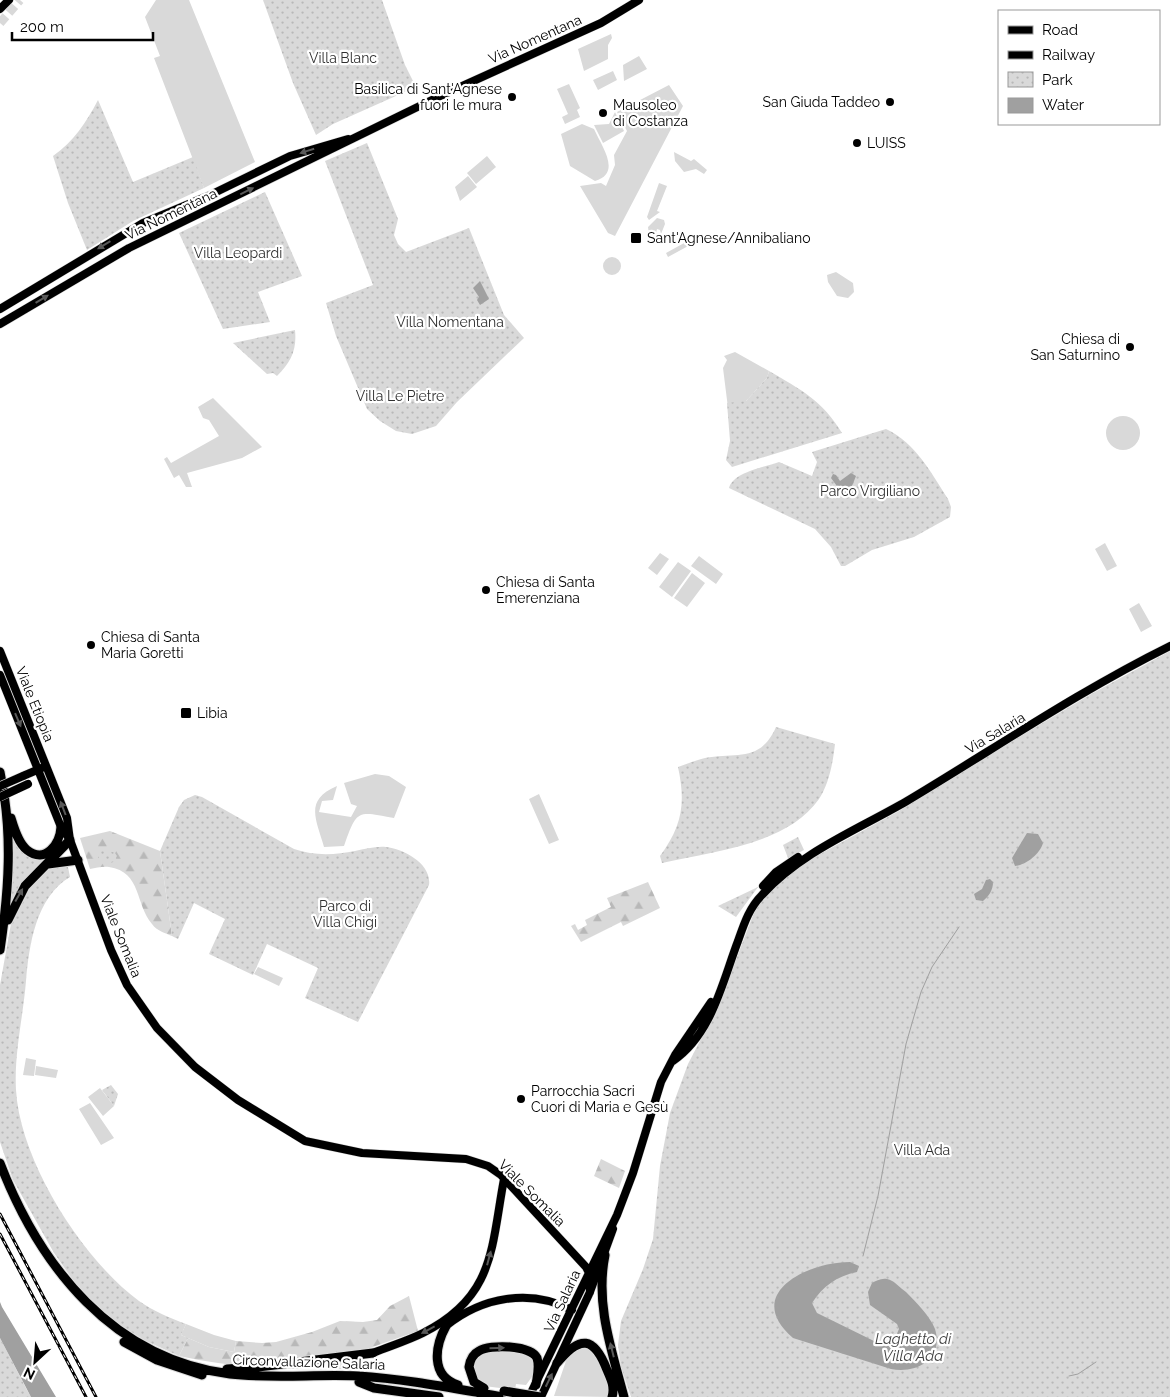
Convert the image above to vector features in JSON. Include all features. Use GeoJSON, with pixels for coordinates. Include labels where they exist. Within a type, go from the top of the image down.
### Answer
{"type":"FeatureCollection","features":[{"type":"Feature","properties":{"kind":"highway"},"geometry":{"type":"LineString","coordinates":[[0,772],[4,848],[0,907]]}},
{"type":"Feature","properties":{"kind":"highway"},"geometry":{"type":"LineString","coordinates":[[2,800],[18,836],[31,853],[43,854],[53,850],[60,838],[61,827]]}},
{"type":"Feature","properties":{"kind":"highway"},"geometry":{"type":"LineString","coordinates":[[0,950],[9,864],[2,800]]}},
{"type":"Feature","properties":{"kind":"highway"},"geometry":{"type":"LineString","coordinates":[[2,935],[20,893],[33,877],[70,840]]}},
{"type":"Feature","properties":{"kind":"highway"},"geometry":{"type":"LineString","coordinates":[[48,864],[78,860]]}},
{"type":"Feature","properties":{"kind":"highway","name":"Circonvallazione Salaria"},"geometry":{"type":"LineString","coordinates":[[0,1163],[13,1192],[50,1257],[83,1300],[109,1324],[134,1341],[166,1357],[202,1369],[247,1376],[346,1376],[411,1382],[504,1395]]}},
{"type":"Feature","properties":{"kind":"highway","name":"Circonvallazione Salaria"},"geometry":{"type":"LineString","coordinates":[[0,1179],[27,1230],[63,1286],[97,1322],[134,1348],[182,1369],[224,1379],[265,1382],[360,1382],[403,1386],[468,1397]]}},
{"type":"Feature","properties":{"kind":"highway"},"geometry":{"type":"LineString","coordinates":[[605,1255],[602,1290],[603,1313],[624,1397]]}},
{"type":"Feature","properties":{"kind":"highway"},"geometry":{"type":"LineString","coordinates":[[446,1326],[438,1345],[438,1365],[444,1376],[458,1384]]}},
{"type":"Feature","properties":{"kind":"highway"},"geometry":{"type":"LineString","coordinates":[[558,1363],[576,1345],[584,1343],[595,1347],[600,1353],[611,1380],[614,1390],[612,1397]]}},
{"type":"Feature","properties":{"kind":"highway"},"geometry":{"type":"LineString","coordinates":[[484,1388],[474,1382],[469,1367],[474,1355],[485,1348],[521,1348],[530,1351],[536,1357],[538,1365],[536,1385]]}},
{"type":"Feature","properties":{"kind":"highway"},"geometry":{"type":"LineString","coordinates":[[202,1369],[258,1367],[373,1353]]}},
{"type":"Feature","properties":{"kind":"highway"},"geometry":{"type":"LineString","coordinates":[[360,1382],[374,1388],[439,1397]]}},
{"type":"Feature","properties":{"kind":"highway"},"geometry":{"type":"LineString","coordinates":[[411,1382],[458,1384],[484,1388],[504,1395],[540,1397]]}},
{"type":"Feature","properties":{"kind":"main road"},"geometry":{"type":"LineString","coordinates":[[0,9],[9,0]]}},
{"type":"Feature","properties":{"kind":"main road","name":"Via Nomentana"},"geometry":{"type":"LineString","coordinates":[[0,324],[129,248],[465,84],[601,23],[639,0]]}},
{"type":"Feature","properties":{"kind":"main road","name":"Via Nomentana"},"geometry":{"type":"LineString","coordinates":[[0,309],[143,223],[208,196],[290,156],[358,136]]}},
{"type":"Feature","properties":{"kind":"main road","name":"Via Salaria"},"geometry":{"type":"LineString","coordinates":[[540,1397],[558,1363],[605,1255],[633,1173],[659,1086],[673,1061],[694,1043],[712,1012],[742,929],[748,905],[776,872],[797,857],[834,841],[896,807],[1081,696],[1170,646]]}},
{"type":"Feature","properties":{"kind":"main road","name":"Viale Etiopia"},"geometry":{"type":"LineString","coordinates":[[0,651],[42,767]]}},
{"type":"Feature","properties":{"kind":"main road","name":"Viale Etiopia"},"geometry":{"type":"LineString","coordinates":[[0,675],[42,767]]}},
{"type":"Feature","properties":{"kind":"main road"},"geometry":{"type":"LineString","coordinates":[[0,786],[42,767],[47,778],[28,784],[2,800]]}},
{"type":"Feature","properties":{"kind":"main road","name":"Viale Somalia"},"geometry":{"type":"LineString","coordinates":[[47,778],[61,827],[70,840],[117,966],[136,1000],[173,1046],[229,1094],[305,1141],[362,1154],[469,1159],[488,1166],[504,1179],[589,1273]]}},
{"type":"Feature","properties":{"kind":"main road","name":"Viale Somalia"},"geometry":{"type":"LineString","coordinates":[[47,778],[68,820],[70,840]]}},
{"type":"Feature","properties":{"kind":"main road"},"geometry":{"type":"LineString","coordinates":[[373,1353],[403,1342],[435,1326],[454,1313],[477,1289],[485,1274],[493,1244],[504,1179]]}},
{"type":"Feature","properties":{"kind":"main road","name":"Via Salaria"},"geometry":{"type":"LineString","coordinates":[[529,1397],[617,1216]]}},
{"type":"Feature","properties":{"kind":"main road"},"geometry":{"type":"LineString","coordinates":[[589,1273],[590,1292]]}},
{"type":"Feature","properties":{"kind":"main road"},"geometry":{"type":"LineString","coordinates":[[446,1326],[472,1308],[505,1299],[529,1298],[552,1301],[572,1310]]}},
{"type":"Feature","properties":{"kind":"main road"},"geometry":{"type":"LineString","coordinates":[[466,1300],[472,1308]]}},
{"type":"Feature","properties":{"kind":"green space"},"geometry":{"type":"Polygon","coordinates":[[[156,0],[189,0],[255,162],[204,188],[154,58],[160,56],[145,17],[156,0]]]}},
{"type":"Feature","properties":{"kind":"green space","name":"Villa Blanc"},"geometry":{"type":"Polygon","coordinates":[[[263,0],[382,0],[405,65],[416,87],[333,124],[316,135],[293,83],[263,0]]]}},
{"type":"Feature","properties":{"kind":"green space"},"geometry":{"type":"Polygon","coordinates":[[[611,34],[612,38],[608,45],[608,59],[584,71],[578,49],[611,34]]]}},
{"type":"Feature","properties":{"kind":"green space"},"geometry":{"type":"Polygon","coordinates":[[[639,56],[647,69],[624,81],[623,65],[639,56]]]}},
{"type":"Feature","properties":{"kind":"green space"},"geometry":{"type":"Polygon","coordinates":[[[613,71],[617,80],[598,90],[593,80],[613,71]]]}},
{"type":"Feature","properties":{"kind":"green space"},"geometry":{"type":"Polygon","coordinates":[[[569,84],[580,108],[577,110],[580,117],[565,124],[562,117],[568,114],[557,89],[569,84]]]}},
{"type":"Feature","properties":{"kind":"green space"},"geometry":{"type":"Polygon","coordinates":[[[669,85],[683,106],[615,236],[608,233],[580,186],[601,183],[606,186],[615,165],[614,155],[627,131],[617,112],[669,85]]]}},
{"type":"Feature","properties":{"kind":"green space"},"geometry":{"type":"Polygon","coordinates":[[[98,100],[133,182],[193,157],[204,188],[133,221],[87,250],[68,203],[53,156],[79,131],[98,100]]]}},
{"type":"Feature","properties":{"kind":"green space"},"geometry":{"type":"Polygon","coordinates":[[[615,112],[624,131],[603,143],[594,125],[609,124],[615,112]]]}},
{"type":"Feature","properties":{"kind":"green space"},"geometry":{"type":"Polygon","coordinates":[[[582,124],[594,129],[608,159],[609,166],[607,172],[603,177],[595,181],[570,166],[561,134],[582,124]]]}},
{"type":"Feature","properties":{"kind":"green space","name":"Villa Nomentana"},"geometry":{"type":"Polygon","coordinates":[[[367,143],[398,219],[394,235],[398,244],[406,252],[469,228],[504,315],[524,338],[457,402],[436,426],[412,434],[396,431],[380,421],[367,409],[336,336],[326,303],[373,285],[325,161],[367,143]]]}},
{"type":"Feature","properties":{"kind":"green space"},"geometry":{"type":"Polygon","coordinates":[[[674,152],[691,161],[694,159],[707,170],[704,174],[696,169],[684,172],[675,161],[674,152]]]}},
{"type":"Feature","properties":{"kind":"green space"},"geometry":{"type":"Polygon","coordinates":[[[487,156],[496,167],[476,184],[467,173],[487,156]]]}},
{"type":"Feature","properties":{"kind":"green space"},"geometry":{"type":"Polygon","coordinates":[[[468,176],[477,187],[460,201],[455,187],[468,176]]]}},
{"type":"Feature","properties":{"kind":"green space"},"geometry":{"type":"Polygon","coordinates":[[[659,183],[667,186],[657,211],[660,212],[649,220],[647,217],[659,183]]]}},
{"type":"Feature","properties":{"kind":"green space","name":"Villa Leopardi"},"geometry":{"type":"Polygon","coordinates":[[[265,192],[302,276],[258,292],[270,322],[223,329],[179,233],[265,192]]]}},
{"type":"Feature","properties":{"kind":"green space"},"geometry":{"type":"Polygon","coordinates":[[[657,218],[664,220],[665,224],[661,234],[660,230],[657,229],[658,238],[654,239],[649,235],[648,227],[657,218]]]}},
{"type":"Feature","properties":{"kind":"green space"},"geometry":{"type":"Polygon","coordinates":[[[709,236],[709,240],[690,245],[668,257],[666,253],[686,242],[709,236]]]}},
{"type":"Feature","properties":{"kind":"green space"},"geometry":{"type":"Polygon","coordinates":[[[612,257],[618,260],[621,266],[618,272],[612,275],[606,272],[603,266],[606,260],[612,257]]]}},
{"type":"Feature","properties":{"kind":"green space"},"geometry":{"type":"Polygon","coordinates":[[[836,272],[853,283],[854,292],[848,298],[837,296],[828,282],[827,275],[836,272]]]}},
{"type":"Feature","properties":{"kind":"green space"},"geometry":{"type":"Polygon","coordinates":[[[295,330],[294,350],[286,366],[277,376],[273,373],[267,374],[233,343],[295,330]]]}},
{"type":"Feature","properties":{"kind":"green space"},"geometry":{"type":"Polygon","coordinates":[[[735,352],[769,371],[767,378],[746,401],[731,432],[723,368],[727,360],[724,356],[735,352]]]}},
{"type":"Feature","properties":{"kind":"green space"},"geometry":{"type":"Polygon","coordinates":[[[769,371],[801,390],[819,404],[842,433],[732,467],[726,460],[730,441],[727,403],[746,401],[767,378],[769,371]]]}},
{"type":"Feature","properties":{"kind":"green space"},"geometry":{"type":"Polygon","coordinates":[[[213,398],[262,447],[242,458],[187,473],[192,487],[186,487],[179,475],[174,478],[164,459],[167,457],[171,463],[219,436],[209,420],[203,418],[198,407],[213,398]]]}},
{"type":"Feature","properties":{"kind":"green space"},"geometry":{"type":"Polygon","coordinates":[[[1123,416],[1135,421],[1140,433],[1135,445],[1123,450],[1111,445],[1106,433],[1111,421],[1123,416]]]}},
{"type":"Feature","properties":{"kind":"green space","name":"Parco Virgiliano"},"geometry":{"type":"Polygon","coordinates":[[[886,429],[906,442],[922,459],[948,499],[951,507],[950,517],[914,537],[872,550],[845,566],[841,566],[831,547],[815,529],[729,488],[732,482],[743,474],[779,462],[812,476],[817,462],[812,452],[886,429]]]}},
{"type":"Feature","properties":{"kind":"green space"},"geometry":{"type":"Polygon","coordinates":[[[1105,543],[1117,566],[1107,571],[1095,549],[1105,543]]]}},
{"type":"Feature","properties":{"kind":"green space"},"geometry":{"type":"Polygon","coordinates":[[[660,553],[669,559],[657,575],[648,568],[660,553]]]}},
{"type":"Feature","properties":{"kind":"green space"},"geometry":{"type":"Polygon","coordinates":[[[699,556],[723,574],[716,584],[691,566],[699,556]]]}},
{"type":"Feature","properties":{"kind":"green space"},"geometry":{"type":"Polygon","coordinates":[[[678,562],[691,571],[672,597],[659,587],[678,562]]]}},
{"type":"Feature","properties":{"kind":"green space"},"geometry":{"type":"Polygon","coordinates":[[[692,573],[705,583],[687,607],[674,598],[692,573]]]}},
{"type":"Feature","properties":{"kind":"green space"},"geometry":{"type":"Polygon","coordinates":[[[1139,603],[1152,626],[1141,632],[1129,609],[1139,603]]]}},
{"type":"Feature","properties":{"kind":"green space","name":"Villa Ada"},"geometry":{"type":"Polygon","coordinates":[[[1170,651],[1170,1397],[631,1397],[621,1367],[618,1345],[621,1321],[643,1269],[653,1239],[660,1166],[670,1113],[688,1064],[718,1006],[757,905],[778,882],[809,860],[899,811],[928,791],[1093,693],[1170,651]]]}},
{"type":"Feature","properties":{"kind":"green space"},"geometry":{"type":"Polygon","coordinates":[[[776,727],[835,744],[828,780],[819,799],[805,814],[788,827],[769,836],[726,850],[662,863],[660,856],[673,835],[682,804],[678,767],[705,758],[746,754],[755,751],[770,738],[776,727]]]}},
{"type":"Feature","properties":{"kind":"green space"},"geometry":{"type":"Polygon","coordinates":[[[375,774],[389,776],[406,787],[394,818],[372,814],[360,816],[352,825],[344,846],[324,847],[315,811],[316,804],[320,798],[327,791],[337,786],[333,800],[322,801],[319,812],[351,817],[357,806],[351,804],[344,783],[375,774]]]}},
{"type":"Feature","properties":{"kind":"green space"},"geometry":{"type":"Polygon","coordinates":[[[539,794],[559,840],[549,844],[529,799],[539,794]]]}},
{"type":"Feature","properties":{"kind":"green space","name":"Parco di Villa Chigi"},"geometry":{"type":"Polygon","coordinates":[[[195,795],[202,797],[294,849],[309,853],[332,854],[374,847],[393,848],[408,854],[426,870],[429,877],[429,885],[358,1022],[305,998],[318,968],[267,944],[253,975],[209,954],[225,919],[194,903],[178,939],[172,936],[160,851],[179,807],[184,800],[195,795]]]}},
{"type":"Feature","properties":{"kind":"green space"},"geometry":{"type":"Polygon","coordinates":[[[11,829],[21,847],[51,854],[9,910],[11,829]]]}},
{"type":"Feature","properties":{"kind":"green space"},"geometry":{"type":"Polygon","coordinates":[[[110,831],[160,851],[172,936],[159,930],[152,924],[143,908],[133,882],[127,875],[120,870],[109,867],[90,869],[80,838],[110,831]]]}},
{"type":"Feature","properties":{"kind":"green space"},"geometry":{"type":"Polygon","coordinates":[[[798,837],[804,850],[788,858],[783,845],[798,837]]]}},
{"type":"Feature","properties":{"kind":"green space"},"geometry":{"type":"Polygon","coordinates":[[[102,848],[115,853],[117,856],[115,861],[111,863],[98,858],[99,849],[102,848]]]}},
{"type":"Feature","properties":{"kind":"green space"},"geometry":{"type":"Polygon","coordinates":[[[67,862],[70,877],[58,886],[42,909],[36,923],[29,952],[16,1063],[16,1090],[20,1118],[29,1147],[42,1177],[76,1235],[96,1260],[139,1301],[162,1314],[186,1324],[181,1335],[188,1338],[179,1356],[146,1341],[116,1323],[90,1302],[54,1253],[13,1180],[0,1142],[0,985],[12,918],[25,890],[48,866],[67,862]]]}},
{"type":"Feature","properties":{"kind":"green space"},"geometry":{"type":"Polygon","coordinates":[[[648,882],[660,908],[623,926],[621,922],[581,942],[571,926],[575,924],[578,930],[587,925],[585,920],[611,907],[607,898],[648,882]]]}},
{"type":"Feature","properties":{"kind":"green space"},"geometry":{"type":"Polygon","coordinates":[[[758,887],[736,917],[718,906],[758,887]]]}},
{"type":"Feature","properties":{"kind":"green space"},"geometry":{"type":"Polygon","coordinates":[[[258,967],[283,978],[279,986],[254,974],[258,967]]]}},
{"type":"Feature","properties":{"kind":"green space"},"geometry":{"type":"Polygon","coordinates":[[[26,1058],[36,1060],[34,1076],[23,1075],[26,1058]]]}},
{"type":"Feature","properties":{"kind":"green space"},"geometry":{"type":"Polygon","coordinates":[[[36,1066],[58,1070],[56,1078],[35,1075],[36,1066]]]}},
{"type":"Feature","properties":{"kind":"green space"},"geometry":{"type":"Polygon","coordinates":[[[111,1085],[118,1094],[114,1106],[102,1090],[111,1085]]]}},
{"type":"Feature","properties":{"kind":"green space"},"geometry":{"type":"Polygon","coordinates":[[[100,1088],[114,1106],[103,1116],[88,1097],[100,1088]]]}},
{"type":"Feature","properties":{"kind":"green space"},"geometry":{"type":"Polygon","coordinates":[[[90,1103],[114,1138],[101,1145],[79,1109],[90,1103]]]}},
{"type":"Feature","properties":{"kind":"green space"},"geometry":{"type":"Polygon","coordinates":[[[601,1159],[625,1171],[619,1188],[594,1176],[601,1159]]]}},
{"type":"Feature","properties":{"kind":"green space"},"geometry":{"type":"Polygon","coordinates":[[[409,1296],[418,1331],[367,1349],[350,1369],[264,1368],[222,1364],[179,1356],[188,1338],[209,1347],[234,1352],[236,1341],[276,1342],[312,1332],[340,1321],[363,1322],[377,1320],[390,1306],[409,1296]]]}},
{"type":"Feature","properties":{"kind":"green space"},"geometry":{"type":"Polygon","coordinates":[[[186,1324],[236,1341],[234,1352],[209,1347],[181,1335],[186,1324]]]}},
{"type":"Feature","properties":{"kind":"green space"},"geometry":{"type":"Polygon","coordinates":[[[0,1338],[27,1390],[31,1397],[0,1397],[0,1338]]]}},
{"type":"Feature","properties":{"kind":"green space"},"geometry":{"type":"Polygon","coordinates":[[[582,1346],[592,1349],[610,1385],[609,1397],[554,1396],[568,1355],[582,1346]]]}},
{"type":"Feature","properties":{"kind":"green space"},"geometry":{"type":"Polygon","coordinates":[[[485,1351],[524,1351],[535,1361],[534,1374],[526,1385],[516,1384],[515,1390],[484,1386],[477,1381],[472,1361],[485,1351]]]}},
{"type":"Feature","properties":{"kind":"water"},"geometry":{"type":"Polygon","coordinates":[[[480,281],[489,299],[480,305],[477,300],[479,297],[473,288],[480,281]]]}},
{"type":"Feature","properties":{"kind":"water"},"geometry":{"type":"Polygon","coordinates":[[[851,473],[856,476],[852,486],[854,489],[846,494],[842,493],[831,478],[833,474],[836,475],[840,481],[851,473]]]}},
{"type":"Feature","properties":{"kind":"water"},"geometry":{"type":"Polygon","coordinates":[[[1027,833],[1038,834],[1043,843],[1039,851],[1032,858],[1024,864],[1015,866],[1012,858],[1027,833]]]}},
{"type":"Feature","properties":{"kind":"water"},"geometry":{"type":"Polygon","coordinates":[[[990,879],[993,885],[989,895],[983,901],[976,900],[974,894],[982,889],[986,880],[990,879]]]}},
{"type":"Feature","properties":{"kind":"water","name":"Laghetto di Villa Ada"},"geometry":{"type":"Polygon","coordinates":[[[850,1262],[859,1266],[857,1272],[837,1279],[821,1292],[812,1303],[817,1313],[878,1343],[895,1338],[899,1329],[897,1324],[870,1305],[868,1292],[872,1283],[881,1279],[895,1282],[930,1319],[935,1329],[936,1349],[926,1362],[910,1369],[891,1369],[793,1338],[779,1322],[774,1308],[777,1295],[786,1284],[800,1274],[816,1268],[833,1263],[850,1262]]]}},
{"type":"Feature","properties":{"kind":"water"},"geometry":{"type":"Polygon","coordinates":[[[0,1302],[56,1397],[31,1397],[0,1338],[0,1302]]]}},
{"type":"Feature","properties":{"kind":"waterway"},"geometry":{"type":"LineString","coordinates":[[863,1256],[878,1196],[906,1044],[921,992],[932,967],[959,927]]}},
{"type":"Feature","properties":{"kind":"waterway"},"geometry":{"type":"LineString","coordinates":[[1069,1376],[1078,1374],[1096,1362]]}},
{"type":"Feature","properties":{"kind":"tunnel"},"geometry":{"type":"LineString","coordinates":[[0,23],[20,0]]}},
{"type":"Feature","properties":{"kind":"railway"},"geometry":{"type":"LineString","coordinates":[[0,1214],[96,1397]]}},
{"type":"Feature","properties":{"kind":"railway"},"geometry":{"type":"LineString","coordinates":[[0,1234],[86,1397]]}},
{"type":"Feature","properties":{"kind":"place","name":"Basilica di Sant'Agnese fuori le mura"},"geometry":{"type":"Point","coordinates":[512,97]}},
{"type":"Feature","properties":{"kind":"place","name":"San Giuda Taddeo"},"geometry":{"type":"Point","coordinates":[890,102]}},
{"type":"Feature","properties":{"kind":"place","name":"Mausoleo di Costanza"},"geometry":{"type":"Point","coordinates":[603,113]}},
{"type":"Feature","properties":{"kind":"place","name":"LUISS"},"geometry":{"type":"Point","coordinates":[857,143]}},
{"type":"Feature","properties":{"kind":"place","name":"Sant'Agnese/Annibaliano"},"geometry":{"type":"Point","coordinates":[636,238]}},
{"type":"Feature","properties":{"kind":"place","name":"Chiesa di San Saturnino"},"geometry":{"type":"Point","coordinates":[1130,347]}},
{"type":"Feature","properties":{"kind":"place","name":"Chiesa di Santa Emerenziana"},"geometry":{"type":"Point","coordinates":[486,590]}},
{"type":"Feature","properties":{"kind":"place","name":"Chiesa di Santa Maria Goretti"},"geometry":{"type":"Point","coordinates":[91,645]}},
{"type":"Feature","properties":{"kind":"place","name":"Libia"},"geometry":{"type":"Point","coordinates":[186,713]}},
{"type":"Feature","properties":{"kind":"place","name":"Parrocchia Sacri Cuori di Maria e Gesù"},"geometry":{"type":"Point","coordinates":[521,1099]}},
{"type":"Feature","properties":{"kind":"park label","name":"Villa Le Pietre"},"geometry":{"type":"Point","coordinates":[400,396]}}]}
